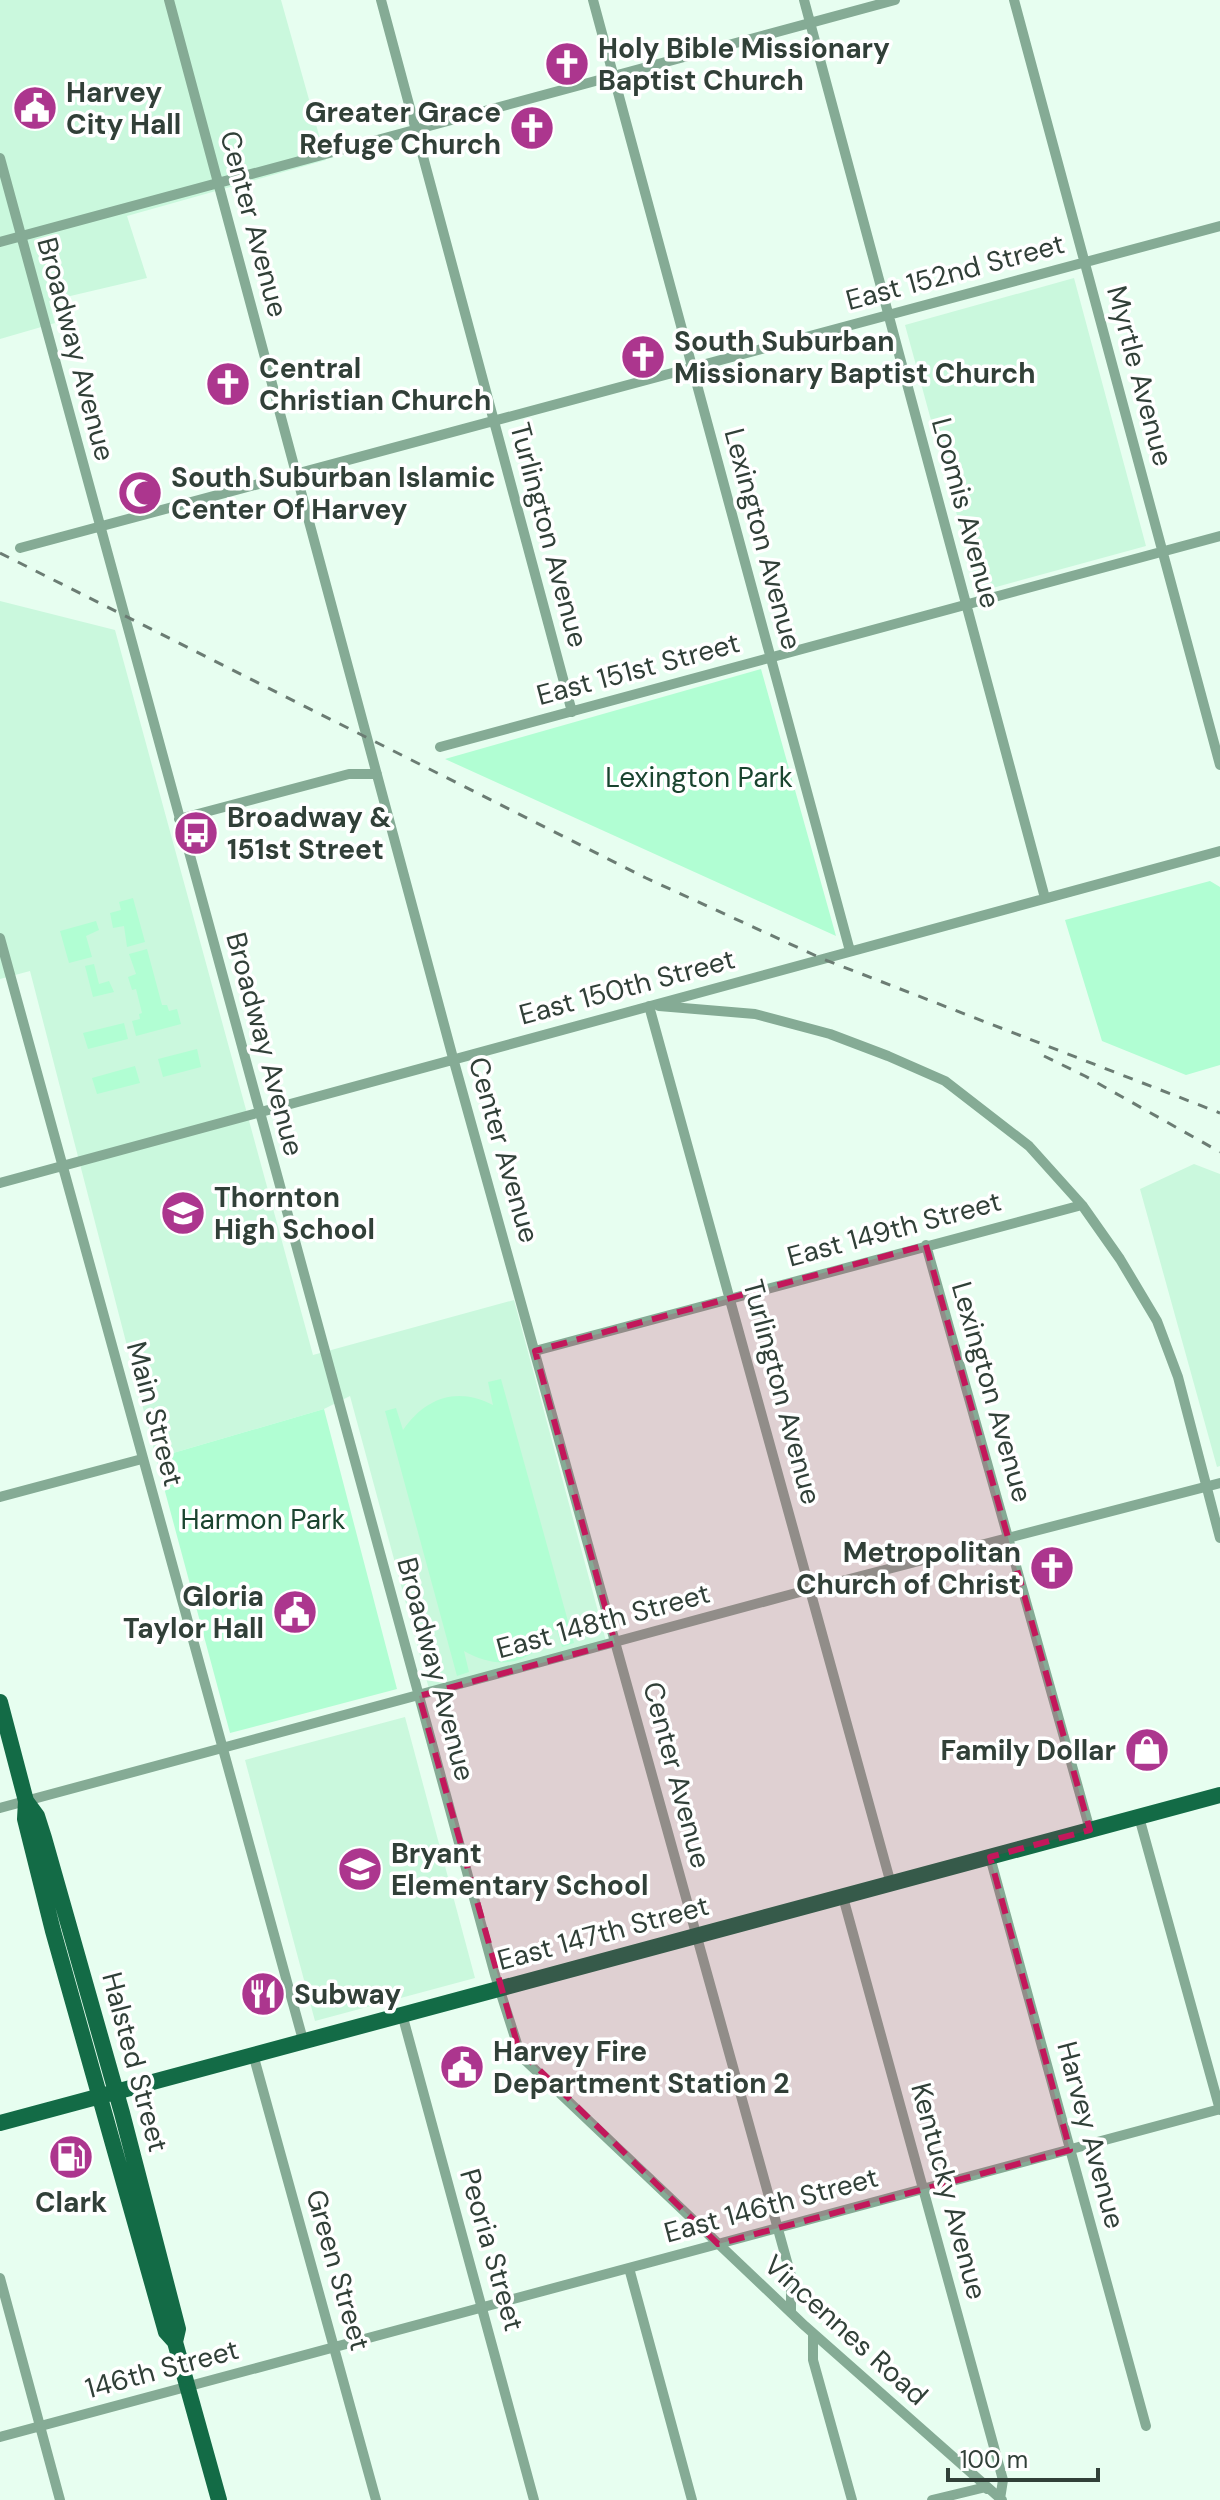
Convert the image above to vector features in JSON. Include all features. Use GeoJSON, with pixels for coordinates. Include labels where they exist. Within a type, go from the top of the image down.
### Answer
{"type":"FeatureCollection","features":[{"type":"Feature","properties":{"kind":"main road","name":"Halsted Street"},"geometry":{"type":"LineString","coordinates":[[0,1702],[26,1801],[25,1819],[99,2096],[166,2332],[175,2342],[219,2500]]}},
{"type":"Feature","properties":{"kind":"main road","name":"East 147th Street"},"geometry":{"type":"LineString","coordinates":[[0,2123],[1220,1795]]}},
{"type":"Feature","properties":{"kind":"main road","name":"Halsted Street"},"geometry":{"type":"LineString","coordinates":[[26,1801],[37,1816],[44,1838],[116,2091],[164,2267],[178,2329],[175,2342]]}},
{"type":"Feature","properties":{"kind":"street","name":"Center Avenue"},"geometry":{"type":"LineString","coordinates":[[169,0],[453,1058],[791,2276],[791,2312]]}},
{"type":"Feature","properties":{"kind":"street","name":"Turlington Avenue"},"geometry":{"type":"LineString","coordinates":[[381,0],[572,712]]}},
{"type":"Feature","properties":{"kind":"street","name":"Lexington Avenue"},"geometry":{"type":"LineString","coordinates":[[593,0],[850,951]]}},
{"type":"Feature","properties":{"kind":"street","name":"Loomis Avenue"},"geometry":{"type":"LineString","coordinates":[[804,0],[1045,898]]}},
{"type":"Feature","properties":{"kind":"street"},"geometry":{"type":"LineString","coordinates":[[0,242],[895,0]]}},
{"type":"Feature","properties":{"kind":"street","name":"Myrtle Avenue"},"geometry":{"type":"LineString","coordinates":[[1014,0],[1220,765]]}},
{"type":"Feature","properties":{"kind":"street","name":"Broadway Avenue"},"geometry":{"type":"LineString","coordinates":[[0,158],[498,1987]]}},
{"type":"Feature","properties":{"kind":"street","name":"East 152nd Street"},"geometry":{"type":"LineString","coordinates":[[20,548],[1220,226]]}},
{"type":"Feature","properties":{"kind":"street","name":"East 151st Street"},"geometry":{"type":"LineString","coordinates":[[440,747],[1220,536]]}},
{"type":"Feature","properties":{"kind":"street"},"geometry":{"type":"LineString","coordinates":[[179,819],[349,774],[377,774]]}},
{"type":"Feature","properties":{"kind":"street","name":"East 150th Street"},"geometry":{"type":"LineString","coordinates":[[0,1183],[1220,851]]}},
{"type":"Feature","properties":{"kind":"street","name":"Main Street"},"geometry":{"type":"LineString","coordinates":[[0,938],[303,2040]]}},
{"type":"Feature","properties":{"kind":"street"},"geometry":{"type":"LineString","coordinates":[[649,1006],[755,1014],[830,1034],[945,1081],[1029,1146],[1082,1205],[1120,1259],[1157,1321],[1178,1377],[1220,1538]]}},
{"type":"Feature","properties":{"kind":"street","name":"Turlington Avenue"},"geometry":{"type":"LineString","coordinates":[[649,1006],[891,1884]]}},
{"type":"Feature","properties":{"kind":"street","name":"East 149th Street"},"geometry":{"type":"LineString","coordinates":[[535,1351],[1082,1205]]}},
{"type":"Feature","properties":{"kind":"street","name":"Lexington Avenue"},"geometry":{"type":"LineString","coordinates":[[926,1245],[1090,1830]]}},
{"type":"Feature","properties":{"kind":"street"},"geometry":{"type":"LineString","coordinates":[[0,1497],[142,1459]]}},
{"type":"Feature","properties":{"kind":"street","name":"East 148th Street"},"geometry":{"type":"LineString","coordinates":[[0,1808],[811,1589],[1220,1483]]}},
{"type":"Feature","properties":{"kind":"street"},"geometry":{"type":"LineString","coordinates":[[1139,1817],[1220,2110]]}},
{"type":"Feature","properties":{"kind":"street","name":"Harvey Avenue"},"geometry":{"type":"LineString","coordinates":[[990,1857],[1146,2426]]}},
{"type":"Feature","properties":{"kind":"street","name":"Kentucky Avenue"},"geometry":{"type":"LineString","coordinates":[[843,1897],[1003,2480],[998,2500]]}},
{"type":"Feature","properties":{"kind":"street","name":"Vincennes Road"},"geometry":{"type":"LineString","coordinates":[[498,1987],[508,2021],[525,2060],[813,2333],[998,2500]]}},
{"type":"Feature","properties":{"kind":"street","name":"Peoria Street"},"geometry":{"type":"LineString","coordinates":[[402,2014],[534,2500]]}},
{"type":"Feature","properties":{"kind":"street","name":"Green Street"},"geometry":{"type":"LineString","coordinates":[[253,2054],[376,2500]]}},
{"type":"Feature","properties":{"kind":"street","name":"East 146th Street"},"geometry":{"type":"LineString","coordinates":[[336,2347],[1220,2110]]}},
{"type":"Feature","properties":{"kind":"street"},"geometry":{"type":"LineString","coordinates":[[629,2268],[692,2500]]}},
{"type":"Feature","properties":{"kind":"street"},"geometry":{"type":"LineString","coordinates":[[0,2278],[60,2500]]}},
{"type":"Feature","properties":{"kind":"street"},"geometry":{"type":"LineString","coordinates":[[813,2333],[813,2360],[852,2500]]}},
{"type":"Feature","properties":{"kind":"street","name":"146th Street"},"geometry":{"type":"LineString","coordinates":[[0,2437],[336,2347]]}},
{"type":"Feature","properties":{"kind":"street"},"geometry":{"type":"LineString","coordinates":[[932,2500],[986,2487]]}},
{"type":"Feature","properties":{"kind":"highlighted area"},"geometry":{"type":"Polygon","coordinates":[[[926,1245],[1090,1830],[990,1857],[1070,2150],[718,2244],[519,2050],[419,1696],[615,1643],[535,1351],[926,1245]]]}},
{"type":"Feature","properties":{"kind":"shaded area"},"geometry":{"type":"Polygon","coordinates":[[[0,0],[281,0],[326,160],[127,216],[147,278],[49,301],[55,323],[0,339],[0,0]]]}},
{"type":"Feature","properties":{"kind":"shaded area"},"geometry":{"type":"Polygon","coordinates":[[[1074,278],[1146,546],[978,592],[905,325],[1074,278]]]}},
{"type":"Feature","properties":{"kind":"shaded area","name":"Thornton High School"},"geometry":{"type":"Polygon","coordinates":[[[0,601],[115,630],[313,1355],[514,1300],[606,1641],[429,1689],[350,1396],[324,1409],[156,1458],[30,971],[0,979],[0,601]]]}},
{"type":"Feature","properties":{"kind":"shaded area"},"geometry":{"type":"Polygon","coordinates":[[[1194,1164],[1220,1174],[1220,1466],[1217,1467],[1140,1189],[1194,1164]]]}},
{"type":"Feature","properties":{"kind":"shaded area","name":"Bryant Elementary School"},"geometry":{"type":"Polygon","coordinates":[[[405,1717],[475,1978],[315,2021],[245,1760],[405,1717]]]}},
{"type":"Feature","properties":{"kind":"green space","name":"Lexington Park"},"geometry":{"type":"Polygon","coordinates":[[[761,669],[836,936],[445,759],[761,669]]]}},
{"type":"Feature","properties":{"kind":"green space"},"geometry":{"type":"Polygon","coordinates":[[[1210,881],[1220,887],[1220,1065],[1186,1075],[1102,1041],[1065,920],[1210,881]]]}},
{"type":"Feature","properties":{"kind":"green space"},"geometry":{"type":"Polygon","coordinates":[[[133,898],[145,942],[127,947],[124,926],[113,928],[110,913],[121,910],[119,902],[133,898]]]}},
{"type":"Feature","properties":{"kind":"green space"},"geometry":{"type":"Polygon","coordinates":[[[96,921],[99,930],[86,936],[92,957],[69,963],[60,931],[96,921]]]}},
{"type":"Feature","properties":{"kind":"green space"},"geometry":{"type":"Polygon","coordinates":[[[147,949],[162,1005],[167,1005],[169,1011],[177,1009],[181,1024],[136,1036],[132,1021],[140,1019],[139,1014],[142,1013],[136,989],[132,990],[128,977],[136,974],[129,954],[147,949]]]}},
{"type":"Feature","properties":{"kind":"green space"},"geometry":{"type":"Polygon","coordinates":[[[94,964],[99,984],[109,981],[114,992],[93,997],[85,966],[94,964]]]}},
{"type":"Feature","properties":{"kind":"green space"},"geometry":{"type":"Polygon","coordinates":[[[124,1023],[128,1039],[88,1049],[83,1033],[124,1023]]]}},
{"type":"Feature","properties":{"kind":"green space"},"geometry":{"type":"Polygon","coordinates":[[[197,1049],[201,1067],[163,1077],[158,1059],[197,1049]]]}},
{"type":"Feature","properties":{"kind":"green space"},"geometry":{"type":"Polygon","coordinates":[[[135,1066],[140,1083],[97,1094],[92,1078],[135,1066]]]}},
{"type":"Feature","properties":{"kind":"green space"},"geometry":{"type":"Polygon","coordinates":[[[501,1379],[574,1643],[562,1647],[556,1627],[538,1649],[516,1661],[491,1661],[464,1651],[469,1672],[457,1676],[385,1411],[396,1408],[403,1430],[421,1410],[443,1398],[467,1396],[493,1405],[488,1382],[501,1379]]]}},
{"type":"Feature","properties":{"kind":"green space","name":"Harmon Park"},"geometry":{"type":"Polygon","coordinates":[[[324,1409],[397,1689],[230,1733],[156,1458],[324,1409]]]}},
{"type":"Feature","properties":{"kind":"railway"},"geometry":{"type":"LineString","coordinates":[[0,553],[646,878],[823,959],[1220,1113]]}},
{"type":"Feature","properties":{"kind":"railway"},"geometry":{"type":"LineString","coordinates":[[1044,1056],[1220,1152]]}},
{"type":"Feature","properties":{"kind":"place","name":"Holy Bible Missionary Baptist Church"},"geometry":{"type":"Point","coordinates":[567,64]}},
{"type":"Feature","properties":{"kind":"place","name":"Harvey City Hall"},"geometry":{"type":"Point","coordinates":[35,108]}},
{"type":"Feature","properties":{"kind":"place","name":"Greater Grace Refuge Church"},"geometry":{"type":"Point","coordinates":[532,128]}},
{"type":"Feature","properties":{"kind":"place","name":"South Suburban Missionary Baptist Church"},"geometry":{"type":"Point","coordinates":[643,357]}},
{"type":"Feature","properties":{"kind":"place","name":"Central Christian Church"},"geometry":{"type":"Point","coordinates":[228,384]}},
{"type":"Feature","properties":{"kind":"place","name":"South Suburban Islamic Center Of Harvey"},"geometry":{"type":"Point","coordinates":[140,493]}},
{"type":"Feature","properties":{"kind":"place","name":"Broadway & 151st Street"},"geometry":{"type":"Point","coordinates":[196,833]}},
{"type":"Feature","properties":{"kind":"place","name":"Thornton High School"},"geometry":{"type":"Point","coordinates":[183,1213]}},
{"type":"Feature","properties":{"kind":"place","name":"Metropolitan Church of Christ"},"geometry":{"type":"Point","coordinates":[1052,1568]}},
{"type":"Feature","properties":{"kind":"place","name":"Gloria Taylor Hall"},"geometry":{"type":"Point","coordinates":[295,1612]}},
{"type":"Feature","properties":{"kind":"place","name":"Family Dollar"},"geometry":{"type":"Point","coordinates":[1147,1750]}},
{"type":"Feature","properties":{"kind":"place","name":"Bryant Elementary School"},"geometry":{"type":"Point","coordinates":[360,1869]}},
{"type":"Feature","properties":{"kind":"place","name":"Subway"},"geometry":{"type":"Point","coordinates":[263,1994]}},
{"type":"Feature","properties":{"kind":"place","name":"Harvey Fire Department Station 2"},"geometry":{"type":"Point","coordinates":[462,2067]}},
{"type":"Feature","properties":{"kind":"place","name":"Clark"},"geometry":{"type":"Point","coordinates":[71,2157]}}]}
